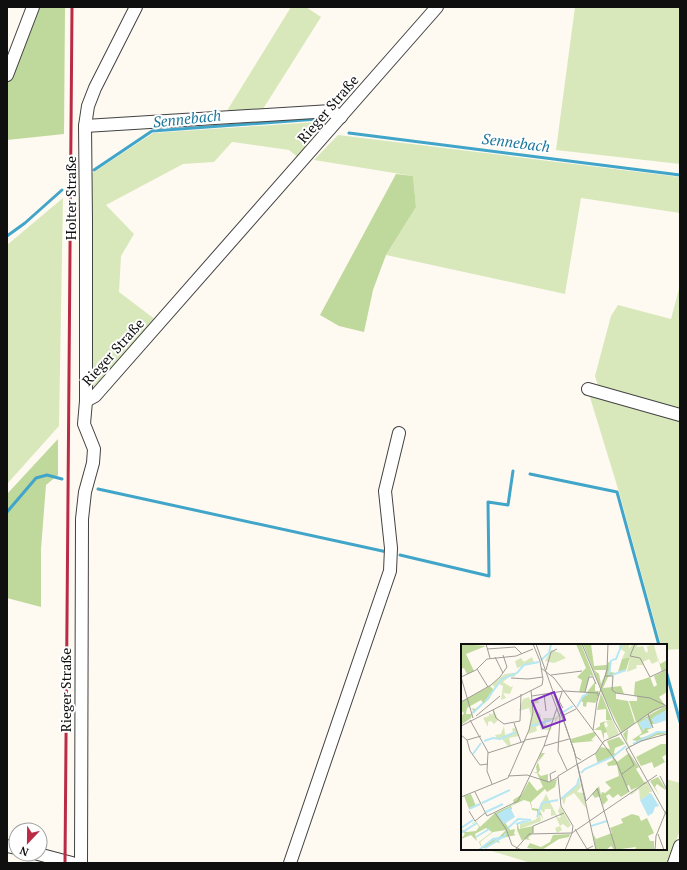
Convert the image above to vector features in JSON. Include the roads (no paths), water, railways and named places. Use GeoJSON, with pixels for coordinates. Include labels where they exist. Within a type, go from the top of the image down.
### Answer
{"type":"FeatureCollection","features":[{"type":"Feature","properties":{"kind":"street"},"geometry":{"type":"LineString","coordinates":[[7,75],[33,7]]}},
{"type":"Feature","properties":{"kind":"street","name":"Holter Straße"},"geometry":{"type":"LineString","coordinates":[[86,401],[85,126],[88,106],[95,88],[136,7]]}},
{"type":"Feature","properties":{"kind":"street","name":"Rieger Straße"},"geometry":{"type":"LineString","coordinates":[[80,863],[82,519],[85,492],[93,463],[94,449],[84,424],[86,401],[95,396],[437,7]]}},
{"type":"Feature","properties":{"kind":"street"},"geometry":{"type":"LineString","coordinates":[[85,126],[332,111],[341,117]]}},
{"type":"Feature","properties":{"kind":"street"},"geometry":{"type":"LineString","coordinates":[[588,389],[680,416]]}},
{"type":"Feature","properties":{"kind":"street"},"geometry":{"type":"LineString","coordinates":[[290,863],[390,571],[391,548],[385,491],[399,433]]}},
{"type":"Feature","properties":{"kind":"street"},"geometry":{"type":"LineString","coordinates":[[674,863],[680,846]]}},
{"type":"Feature","properties":{"kind":"street"},"geometry":{"type":"LineString","coordinates":[[48,857],[72,863]]}},
{"type":"Feature","properties":{"kind":"waterway","name":"Sennebach"},"geometry":{"type":"LineString","coordinates":[[94,170],[152,131],[318,119]]}},
{"type":"Feature","properties":{"kind":"waterway","name":"Sennebach"},"geometry":{"type":"LineString","coordinates":[[349,133],[680,175]]}},
{"type":"Feature","properties":{"kind":"waterway","name":"Sennebach"},"geometry":{"type":"LineString","coordinates":[[7,236],[25,223],[62,190]]}},
{"type":"Feature","properties":{"kind":"waterway"},"geometry":{"type":"LineString","coordinates":[[400,555],[489,576],[488,502],[508,505],[513,471]]}},
{"type":"Feature","properties":{"kind":"waterway"},"geometry":{"type":"LineString","coordinates":[[530,474],[617,492],[659,644]]}},
{"type":"Feature","properties":{"kind":"waterway"},"geometry":{"type":"LineString","coordinates":[[7,512],[36,478],[47,475],[62,479]]}},
{"type":"Feature","properties":{"kind":"waterway"},"geometry":{"type":"LineString","coordinates":[[98,489],[387,552]]}},
{"type":"Feature","properties":{"kind":"waterway"},"geometry":{"type":"LineString","coordinates":[[667,675],[680,722]]}},
{"type":"Feature","properties":{"kind":"railway"},"geometry":{"type":"LineString","coordinates":[[65,863],[72,7]]}}]}
